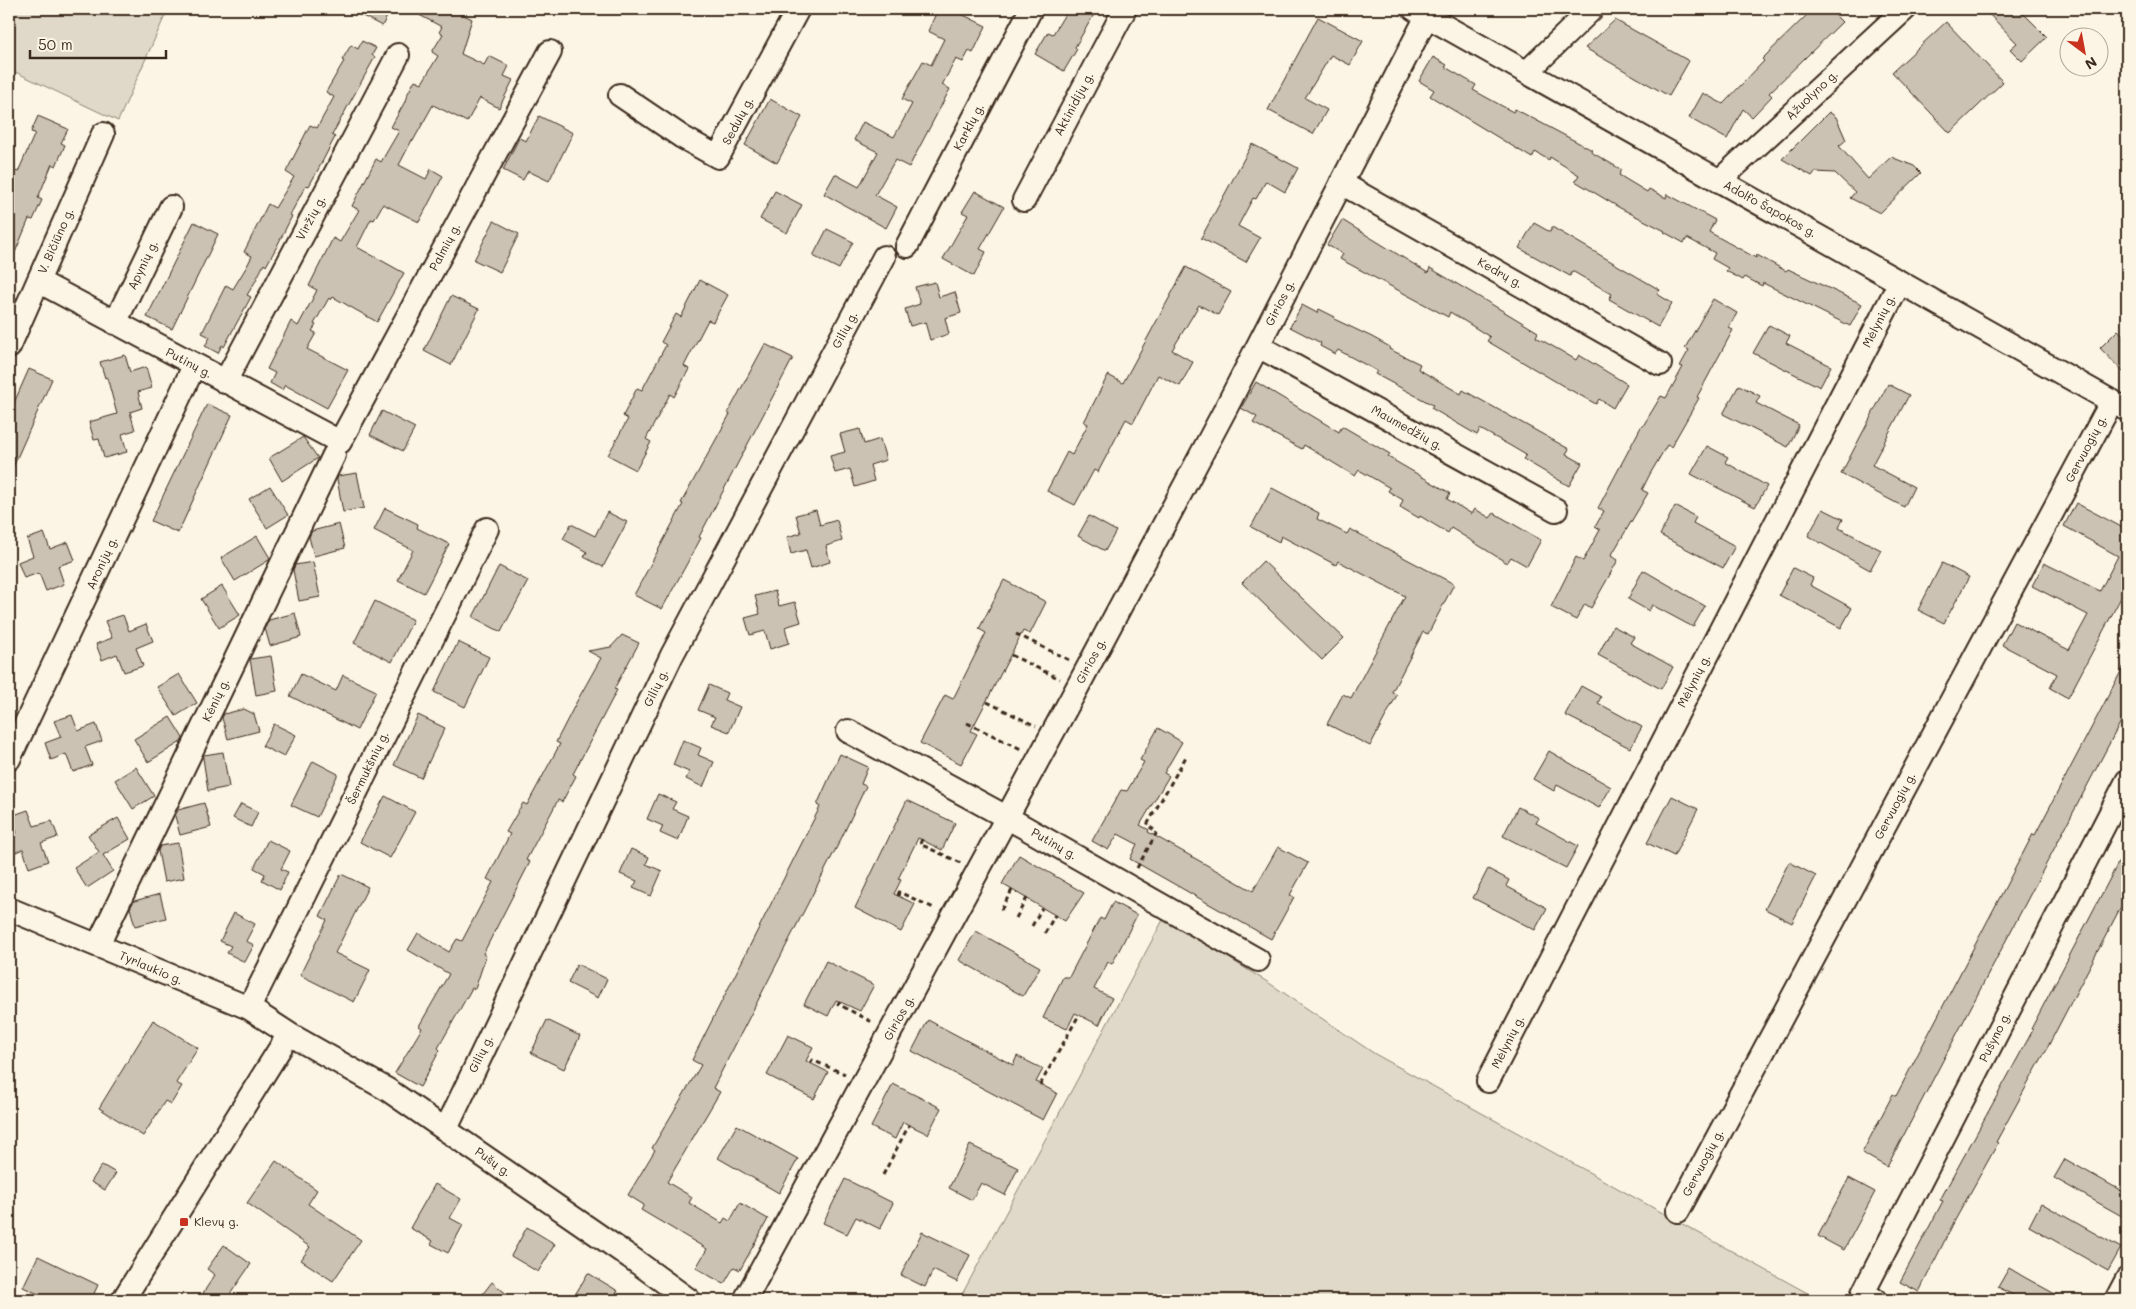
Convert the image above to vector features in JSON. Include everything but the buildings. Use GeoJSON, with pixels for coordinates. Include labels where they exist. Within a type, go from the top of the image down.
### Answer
{"type":"FeatureCollection","features":[{"type":"Feature","properties":{"kind":"street","name":"Sedulų g."},"geometry":{"type":"LineString","coordinates":[[620,95],[682,137],[718,157],[798,9]]}},
{"type":"Feature","properties":{"kind":"street","name":"Karklų g."},"geometry":{"type":"LineString","coordinates":[[907,246],[1032,9]]}},
{"type":"Feature","properties":{"kind":"street","name":"Aktinidijų g."},"geometry":{"type":"LineString","coordinates":[[1024,200],[1125,9]]}},
{"type":"Feature","properties":{"kind":"street"},"geometry":{"type":"LineString","coordinates":[[1527,72],[1592,9]]}},
{"type":"Feature","properties":{"kind":"street","name":"Ąžuolyno g."},"geometry":{"type":"LineString","coordinates":[[1719,181],[1905,9]]}},
{"type":"Feature","properties":{"kind":"street","name":"Adolfo Šapokos g."},"geometry":{"type":"LineString","coordinates":[[1420,12],[2120,406]]}},
{"type":"Feature","properties":{"kind":"street","name":"Girios g."},"geometry":{"type":"LineString","coordinates":[[745,1300],[979,872],[1258,346],[1341,183],[1420,12]]}},
{"type":"Feature","properties":{"kind":"street","name":"Palmių g."},"geometry":{"type":"LineString","coordinates":[[337,448],[550,52]]}},
{"type":"Feature","properties":{"kind":"street","name":"Viržių g."},"geometry":{"type":"LineString","coordinates":[[225,382],[398,55]]}},
{"type":"Feature","properties":{"kind":"street","name":"V. Bičiūno g."},"geometry":{"type":"LineString","coordinates":[[9,347],[18,303],[38,281],[103,134]]}},
{"type":"Feature","properties":{"kind":"street","name":"Kedrų g."},"geometry":{"type":"LineString","coordinates":[[1341,183],[1660,364]]}},
{"type":"Feature","properties":{"kind":"street","name":"Apynių g."},"geometry":{"type":"LineString","coordinates":[[115,323],[171,207]]}},
{"type":"Feature","properties":{"kind":"street","name":"Gilių g."},"geometry":{"type":"LineString","coordinates":[[446,1129],[672,655],[884,257]]}},
{"type":"Feature","properties":{"kind":"street","name":"Putinų g."},"geometry":{"type":"LineString","coordinates":[[38,281],[225,382],[337,448]]}},
{"type":"Feature","properties":{"kind":"street","name":"Mėlynių g."},"geometry":{"type":"LineString","coordinates":[[1488,1082],[1900,282]]}},
{"type":"Feature","properties":{"kind":"street","name":"Maumedžių g."},"geometry":{"type":"LineString","coordinates":[[1258,346],[1556,510]]}},
{"type":"Feature","properties":{"kind":"street","name":"Aronijų g."},"geometry":{"type":"LineString","coordinates":[[9,759],[194,366]]}},
{"type":"Feature","properties":{"kind":"street","name":"Gervuogių g."},"geometry":{"type":"LineString","coordinates":[[1678,1210],[2120,406]]}},
{"type":"Feature","properties":{"kind":"street","name":"Kėnių g."},"geometry":{"type":"LineString","coordinates":[[98,945],[337,448]]}},
{"type":"Feature","properties":{"kind":"street","name":"Šermukšnių g."},"geometry":{"type":"LineString","coordinates":[[249,1008],[487,529]]}},
{"type":"Feature","properties":{"kind":"street","name":"Putinų g."},"geometry":{"type":"LineString","coordinates":[[848,730],[1008,818],[1258,960]]}},
{"type":"Feature","properties":{"kind":"street","name":"Pušyno g."},"geometry":{"type":"LineString","coordinates":[[1869,1296],[2127,781]]}},
{"type":"Feature","properties":{"kind":"street","name":"Tyrlaukio g."},"geometry":{"type":"LineString","coordinates":[[9,908],[249,1008],[289,1034]]}},
{"type":"Feature","properties":{"kind":"street"},"geometry":{"type":"LineString","coordinates":[[123,1300],[289,1034]]}},
{"type":"Feature","properties":{"kind":"street","name":"Pušų g."},"geometry":{"type":"LineString","coordinates":[[289,1034],[388,1090],[630,1257],[689,1300]]}},
{"type":"Feature","properties":{"kind":"street"},"geometry":{"type":"LineString","coordinates":[[2116,1300],[2127,1279]]}},
{"type":"Feature","properties":{"kind":"path"},"geometry":{"type":"LineString","coordinates":[[1016,634],[1082,678]]}},
{"type":"Feature","properties":{"kind":"path"},"geometry":{"type":"LineString","coordinates":[[1011,655],[1082,678]]}},
{"type":"Feature","properties":{"kind":"path"},"geometry":{"type":"LineString","coordinates":[[986,702],[1053,734]]}},
{"type":"Feature","properties":{"kind":"path"},"geometry":{"type":"LineString","coordinates":[[967,723],[1040,758]]}},
{"type":"Feature","properties":{"kind":"path"},"geometry":{"type":"LineString","coordinates":[[1127,886],[1157,832],[1147,825],[1187,755]]}},
{"type":"Feature","properties":{"kind":"path"},"geometry":{"type":"LineString","coordinates":[[922,839],[920,844],[979,872]]}},
{"type":"Feature","properties":{"kind":"path"},"geometry":{"type":"LineString","coordinates":[[1001,910],[1012,890]]}},
{"type":"Feature","properties":{"kind":"path"},"geometry":{"type":"LineString","coordinates":[[898,896],[899,892],[954,917]]}},
{"type":"Feature","properties":{"kind":"path"},"geometry":{"type":"LineString","coordinates":[[1016,918],[1026,898]]}},
{"type":"Feature","properties":{"kind":"path"},"geometry":{"type":"LineString","coordinates":[[1032,926],[1042,908]]}},
{"type":"Feature","properties":{"kind":"path"},"geometry":{"type":"LineString","coordinates":[[1045,933],[1055,915]]}},
{"type":"Feature","properties":{"kind":"path"},"geometry":{"type":"LineString","coordinates":[[840,1001],[838,1004],[892,1031]]}},
{"type":"Feature","properties":{"kind":"path"},"geometry":{"type":"LineString","coordinates":[[1040,1085],[1079,1015]]}},
{"type":"Feature","properties":{"kind":"path"},"geometry":{"type":"LineString","coordinates":[[810,1063],[812,1060],[864,1082]]}},
{"type":"Feature","properties":{"kind":"path"},"geometry":{"type":"LineString","coordinates":[[883,1175],[910,1125]]}},
{"type":"Feature","properties":{"kind":"shaded area"},"geometry":{"type":"Polygon","coordinates":[[[9,9],[168,9],[118,121],[9,69],[9,9]]]}},
{"type":"Feature","properties":{"kind":"shaded area"},"geometry":{"type":"Polygon","coordinates":[[[1164,918],[1269,983],[1375,1054],[1820,1300],[959,1300],[1164,918]]]}},
{"type":"Feature","properties":{"kind":"place","name":"Klevų g."},"geometry":{"type":"Point","coordinates":[184,1222]}}]}
